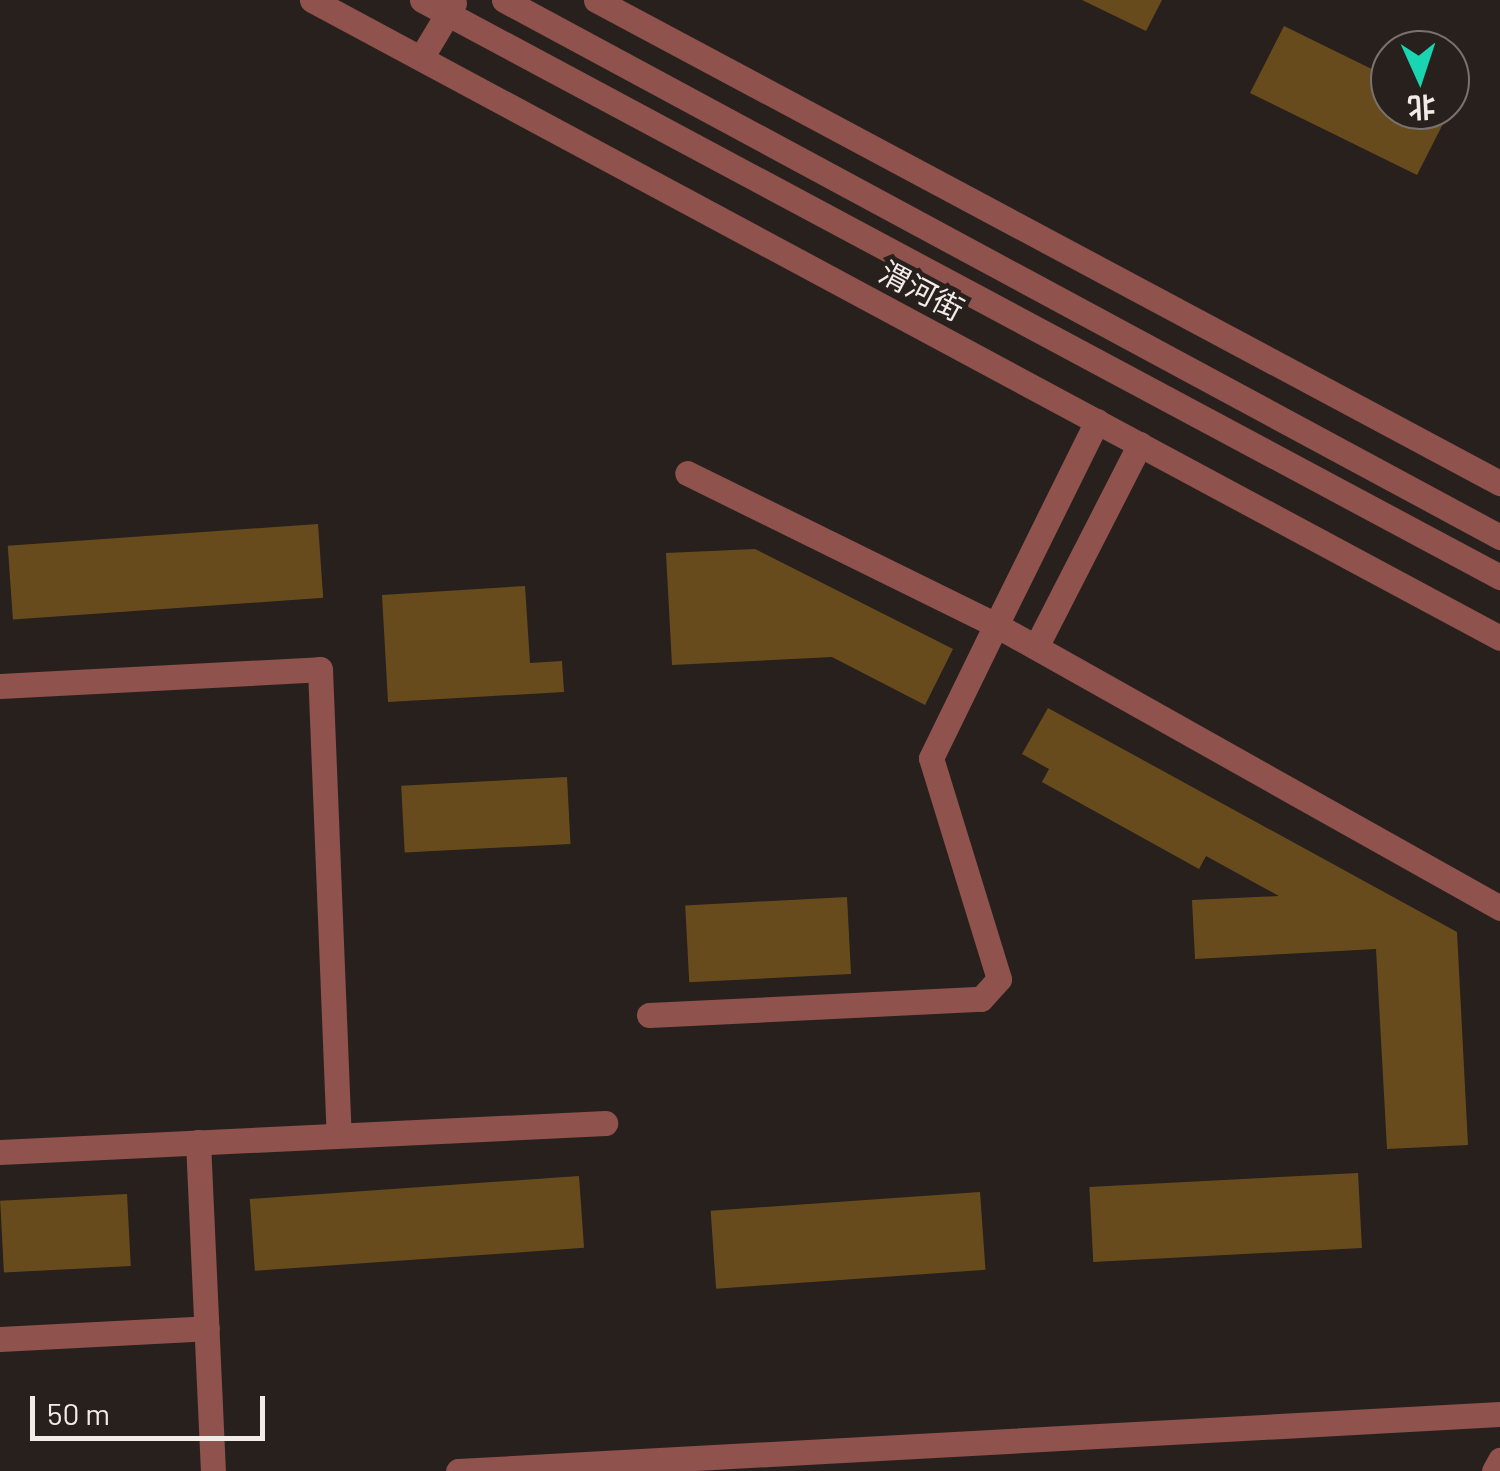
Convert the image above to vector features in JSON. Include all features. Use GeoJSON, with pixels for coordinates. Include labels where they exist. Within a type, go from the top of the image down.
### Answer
{"type":"FeatureCollection","features":[{"type":"Feature","properties":{"kind":"street","name":"渭河街"},"geometry":{"type":"LineString","coordinates":[[312,0],[1500,638]]}},
{"type":"Feature","properties":{"kind":"street","name":"渭河街"},"geometry":{"type":"LineString","coordinates":[[422,0],[452,7],[1500,576]]}},
{"type":"Feature","properties":{"kind":"street","name":"渭河街"},"geometry":{"type":"LineString","coordinates":[[504,0],[1500,537]]}},
{"type":"Feature","properties":{"kind":"street"},"geometry":{"type":"LineString","coordinates":[[596,0],[1500,483]]}},
{"type":"Feature","properties":{"kind":"street"},"geometry":{"type":"LineString","coordinates":[[421,58],[452,7]]}},
{"type":"Feature","properties":{"kind":"street"},"geometry":{"type":"LineString","coordinates":[[649,1016],[981,999],[999,979],[931,758],[1097,421]]}},
{"type":"Feature","properties":{"kind":"street"},"geometry":{"type":"LineString","coordinates":[[1036,647],[1140,444]]}},
{"type":"Feature","properties":{"kind":"street"},"geometry":{"type":"LineString","coordinates":[[688,474],[996,625],[1500,908]]}},
{"type":"Feature","properties":{"kind":"street"},"geometry":{"type":"LineString","coordinates":[[0,686],[320,669],[339,1136]]}},
{"type":"Feature","properties":{"kind":"street"},"geometry":{"type":"LineString","coordinates":[[0,1152],[605,1123]]}},
{"type":"Feature","properties":{"kind":"street"},"geometry":{"type":"LineString","coordinates":[[198,1142],[213,1471]]}},
{"type":"Feature","properties":{"kind":"street"},"geometry":{"type":"LineString","coordinates":[[0,1339],[207,1328]]}},
{"type":"Feature","properties":{"kind":"street"},"geometry":{"type":"LineString","coordinates":[[458,1471],[1500,1414]]}},
{"type":"Feature","properties":{"kind":"street"},"geometry":{"type":"LineString","coordinates":[[1494,1471],[1500,1460]]}},
{"type":"Feature","properties":{"kind":"building"},"geometry":{"type":"Polygon","coordinates":[[[1082,0],[1162,0],[1146,31],[1082,0]]]}},
{"type":"Feature","properties":{"kind":"building"},"geometry":{"type":"Polygon","coordinates":[[[1284,26],[1370,68],[1370,130],[1440,130],[1417,175],[1250,93],[1284,26]]]}},
{"type":"Feature","properties":{"kind":"building"},"geometry":{"type":"Polygon","coordinates":[[[318,524],[323,598],[13,620],[8,546],[318,524]]]}},
{"type":"Feature","properties":{"kind":"building"},"geometry":{"type":"Polygon","coordinates":[[[755,549],[953,649],[925,705],[832,657],[672,665],[666,553],[755,549]]]}},
{"type":"Feature","properties":{"kind":"building"},"geometry":{"type":"Polygon","coordinates":[[[525,586],[530,663],[562,661],[564,692],[388,702],[382,595],[525,586]]]}},
{"type":"Feature","properties":{"kind":"building"},"geometry":{"type":"Polygon","coordinates":[[[1048,708],[1457,932],[1468,1145],[1387,1149],[1376,949],[1195,959],[1192,900],[1279,896],[1206,856],[1199,869],[1042,782],[1049,769],[1022,754],[1048,708]]]}},
{"type":"Feature","properties":{"kind":"building"},"geometry":{"type":"Polygon","coordinates":[[[567,777],[571,844],[405,853],[401,786],[567,777]]]}},
{"type":"Feature","properties":{"kind":"building"},"geometry":{"type":"Polygon","coordinates":[[[847,897],[851,974],[689,982],[685,905],[847,897]]]}},
{"type":"Feature","properties":{"kind":"building"},"geometry":{"type":"Polygon","coordinates":[[[1358,1173],[1362,1248],[1093,1262],[1089,1187],[1358,1173]]]}},
{"type":"Feature","properties":{"kind":"building"},"geometry":{"type":"Polygon","coordinates":[[[579,1176],[584,1248],[255,1271],[250,1199],[579,1176]]]}},
{"type":"Feature","properties":{"kind":"building"},"geometry":{"type":"Polygon","coordinates":[[[980,1192],[985,1270],[716,1289],[711,1211],[980,1192]]]}},
{"type":"Feature","properties":{"kind":"building"},"geometry":{"type":"Polygon","coordinates":[[[127,1194],[131,1266],[4,1273],[0,1201],[127,1194]]]}}]}
